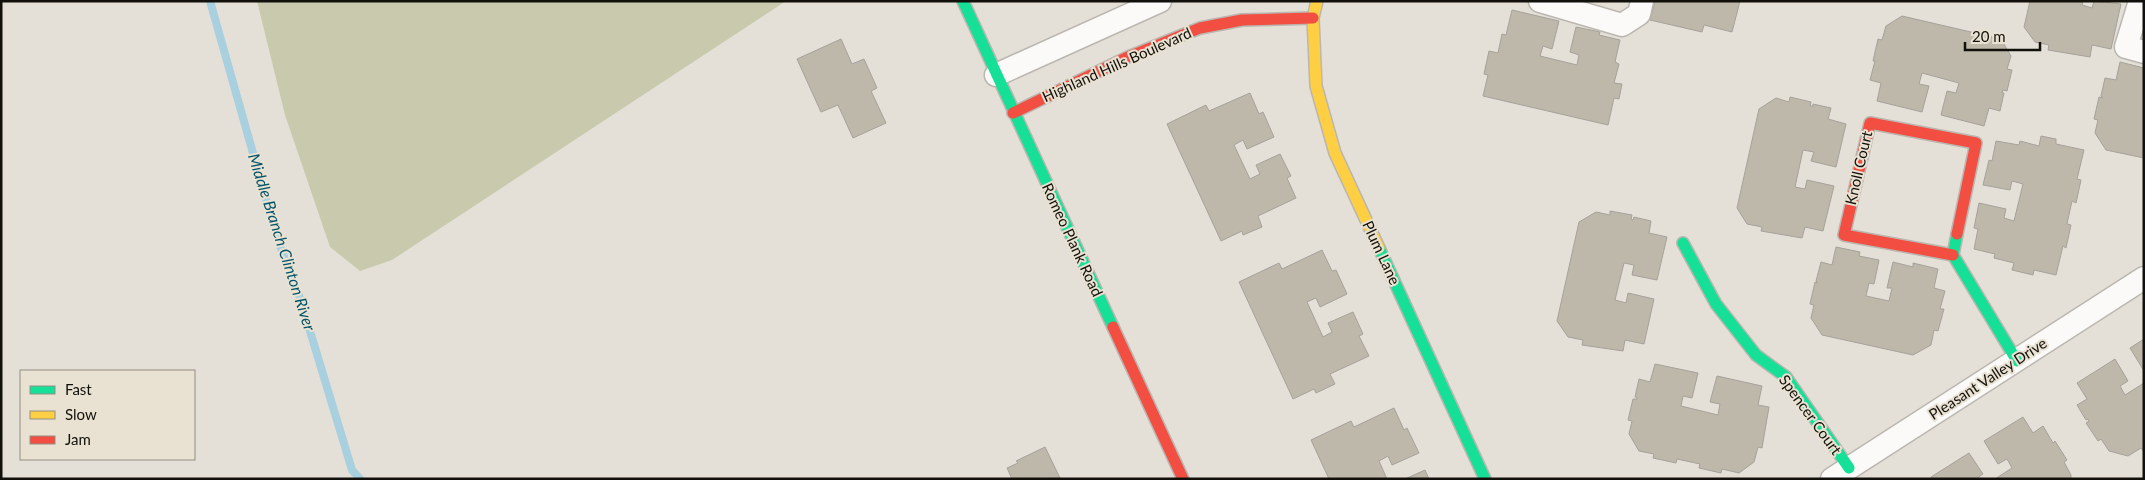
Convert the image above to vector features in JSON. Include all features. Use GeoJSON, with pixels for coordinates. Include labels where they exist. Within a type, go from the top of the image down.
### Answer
{"type":"FeatureCollection","features":[{"type":"Feature","properties":{"kind":"street","name":"Romeo Plank Road"},"geometry":{"type":"LineString","coordinates":[[963,1],[1183,479]]}},
{"type":"Feature","properties":{"kind":"street"},"geometry":{"type":"LineString","coordinates":[[996,75],[1160,1]]}},
{"type":"Feature","properties":{"kind":"street","name":"Plum Lane"},"geometry":{"type":"LineString","coordinates":[[1317,1],[1313,18],[1316,86],[1335,153],[1485,479]]}},
{"type":"Feature","properties":{"kind":"street"},"geometry":{"type":"LineString","coordinates":[[1540,1],[1622,24],[1639,14],[1642,1]]}},
{"type":"Feature","properties":{"kind":"street"},"geometry":{"type":"LineString","coordinates":[[2140,1],[2126,47],[2144,52]]}},
{"type":"Feature","properties":{"kind":"street","name":"Highland Hills Boulevard"},"geometry":{"type":"LineString","coordinates":[[1013,113],[1131,56],[1201,28],[1259,18],[1313,18]]}},
{"type":"Feature","properties":{"kind":"street","name":"Knoll Court"},"geometry":{"type":"LineString","coordinates":[[1870,123],[1976,143],[1953,255],[1844,234],[1870,123]]}},
{"type":"Feature","properties":{"kind":"street","name":"Spencer Court"},"geometry":{"type":"LineString","coordinates":[[1683,243],[1716,304],[1756,355],[1786,377],[1841,473]]}},
{"type":"Feature","properties":{"kind":"street"},"geometry":{"type":"LineString","coordinates":[[1953,255],[2017,361]]}},
{"type":"Feature","properties":{"kind":"street","name":"Pleasant Valley Drive"},"geometry":{"type":"LineString","coordinates":[[1841,473],[2144,278]]}},
{"type":"Feature","properties":{"kind":"green space"},"geometry":{"type":"Polygon","coordinates":[[[257,1],[786,1],[392,260],[360,271],[330,247],[285,115],[257,1]]]}},
{"type":"Feature","properties":{"kind":"building"},"geometry":{"type":"Polygon","coordinates":[[[1655,1],[1740,1],[1732,32],[1704,25],[1702,32],[1650,20],[1655,1]]]}},
{"type":"Feature","properties":{"kind":"building"},"geometry":{"type":"Polygon","coordinates":[[[2030,1],[2083,1],[2082,5],[2092,8],[2094,1],[2121,4],[2111,49],[2092,45],[2090,57],[2048,50],[2049,45],[2035,42],[2024,27],[2030,1]]]}},
{"type":"Feature","properties":{"kind":"building"},"geometry":{"type":"Polygon","coordinates":[[[1512,10],[1559,21],[1552,49],[1543,46],[1540,56],[1577,65],[1579,55],[1570,52],[1576,27],[1600,32],[1599,35],[1620,40],[1615,62],[1619,64],[1614,83],[1622,84],[1619,99],[1614,98],[1608,125],[1483,96],[1488,75],[1484,74],[1489,51],[1498,53],[1502,34],[1506,35],[1512,10]]]}},
{"type":"Feature","properties":{"kind":"building"},"geometry":{"type":"Polygon","coordinates":[[[1902,16],[2001,39],[2011,56],[2007,69],[2012,70],[2007,91],[2003,90],[2002,93],[2004,93],[2000,111],[1989,108],[1984,126],[1941,115],[1947,91],[1956,93],[1959,83],[1922,73],[1919,84],[1929,86],[1922,112],[1877,101],[1881,83],[1870,80],[1878,39],[1882,40],[1886,26],[1902,16]]]}},
{"type":"Feature","properties":{"kind":"building"},"geometry":{"type":"Polygon","coordinates":[[[841,39],[852,64],[864,59],[877,88],[871,91],[886,123],[853,138],[838,105],[821,112],[797,59],[841,39]]]}},
{"type":"Feature","properties":{"kind":"building"},"geometry":{"type":"Polygon","coordinates":[[[2120,62],[2144,68],[2144,158],[2106,150],[2095,133],[2098,120],[2094,119],[2099,97],[2103,98],[2101,96],[2105,78],[2116,80],[2120,62]]]}},
{"type":"Feature","properties":{"kind":"building"},"geometry":{"type":"Polygon","coordinates":[[[1250,93],[1259,114],[1263,112],[1274,137],[1247,149],[1243,140],[1234,145],[1250,179],[1260,174],[1256,165],[1280,154],[1291,176],[1287,178],[1296,198],[1258,216],[1262,227],[1243,235],[1242,231],[1221,241],[1167,124],[1206,105],[1209,111],[1250,93]]]}},
{"type":"Feature","properties":{"kind":"building"},"geometry":{"type":"Polygon","coordinates":[[[1790,97],[1811,102],[1810,106],[1813,106],[1813,104],[1831,108],[1828,119],[1846,124],[1836,167],[1811,161],[1814,152],[1803,150],[1795,187],[1805,189],[1807,180],[1834,186],[1823,231],[1805,227],[1802,238],[1761,231],[1762,227],[1747,224],[1737,208],[1759,109],[1776,98],[1789,102],[1790,97]]]}},
{"type":"Feature","properties":{"kind":"building"},"geometry":{"type":"Polygon","coordinates":[[[2041,136],[2056,139],[2056,144],[2084,150],[2077,179],[2081,180],[2076,203],[2072,201],[2067,224],[2071,225],[2066,248],[2063,246],[2056,275],[2034,270],[2033,275],[2012,270],[2014,263],[1994,258],[1995,254],[1974,249],[1978,229],[1974,228],[1979,203],[2006,209],[2004,218],[2014,221],[2023,184],[2012,181],[2010,190],[1983,185],[1989,160],[1992,161],[1996,141],[2019,145],[2020,141],[2039,146],[2041,136]]]}},
{"type":"Feature","properties":{"kind":"building"},"geometry":{"type":"Polygon","coordinates":[[[1610,211],[1632,215],[1631,219],[1633,220],[1634,217],[1651,221],[1649,233],[1667,237],[1657,280],[1632,275],[1634,265],[1624,263],[1615,300],[1626,303],[1628,293],[1654,299],[1644,344],[1625,340],[1623,351],[1582,345],[1583,340],[1568,337],[1557,321],[1579,222],[1596,212],[1610,215],[1610,211]]]}},
{"type":"Feature","properties":{"kind":"building"},"geometry":{"type":"Polygon","coordinates":[[[1836,247],[1860,252],[1859,256],[1879,260],[1874,284],[1869,283],[1866,296],[1889,301],[1892,288],[1887,288],[1893,262],[1913,267],[1913,263],[1938,269],[1934,288],[1945,291],[1940,309],[1944,309],[1938,331],[1934,330],[1931,345],[1913,355],[1822,335],[1811,318],[1814,305],[1810,304],[1815,282],[1818,283],[1816,281],[1821,262],[1832,265],[1836,247]]]}},
{"type":"Feature","properties":{"kind":"building"},"geometry":{"type":"Polygon","coordinates":[[[1322,250],[1332,271],[1336,270],[1347,294],[1320,307],[1316,298],[1307,302],[1323,337],[1332,332],[1328,323],[1353,312],[1363,334],[1359,336],[1369,356],[1330,374],[1335,384],[1316,393],[1314,389],[1293,399],[1239,282],[1279,263],[1282,269],[1322,250]]]}},
{"type":"Feature","properties":{"kind":"building"},"geometry":{"type":"Polygon","coordinates":[[[2144,339],[2144,371],[2130,348],[2144,339]]]}},
{"type":"Feature","properties":{"kind":"building"},"geometry":{"type":"Polygon","coordinates":[[[2115,359],[2128,381],[2120,386],[2125,395],[2144,383],[2144,452],[2141,448],[2128,456],[2109,451],[2101,439],[2098,441],[2086,423],[2089,421],[2088,419],[2086,420],[2077,405],[2087,399],[2077,383],[2115,359]]]}},
{"type":"Feature","properties":{"kind":"building"},"geometry":{"type":"Polygon","coordinates":[[[1655,364],[1698,373],[1692,398],[1683,396],[1681,406],[1718,415],[1720,404],[1710,402],[1717,376],[1762,386],[1758,405],[1769,407],[1762,448],[1758,447],[1754,462],[1739,473],[1722,469],[1721,473],[1699,468],[1700,464],[1677,459],[1676,463],[1653,458],[1654,454],[1639,451],[1629,434],[1632,421],[1628,420],[1633,399],[1637,399],[1635,397],[1639,379],[1650,382],[1655,364]]]}},
{"type":"Feature","properties":{"kind":"building"},"geometry":{"type":"Polygon","coordinates":[[[1394,408],[1404,430],[1407,428],[1419,453],[1392,465],[1388,456],[1379,461],[1387,479],[1329,479],[1311,440],[1351,421],[1354,427],[1394,408]]]}},
{"type":"Feature","properties":{"kind":"building"},"geometry":{"type":"Polygon","coordinates":[[[2023,417],[2033,433],[2043,426],[2053,443],[2055,441],[2067,460],[2064,462],[2071,475],[2071,479],[1995,479],[2012,468],[2007,459],[1998,464],[1984,441],[2023,417]]]}},
{"type":"Feature","properties":{"kind":"building"},"geometry":{"type":"Polygon","coordinates":[[[1045,447],[1060,478],[1012,479],[1007,468],[1018,463],[1016,461],[1045,447]]]}},
{"type":"Feature","properties":{"kind":"building"},"geometry":{"type":"Polygon","coordinates":[[[1969,453],[1983,474],[1976,479],[1932,479],[1931,477],[1969,453]]]}},
{"type":"Feature","properties":{"kind":"building"},"geometry":{"type":"Polygon","coordinates":[[[1425,470],[1429,479],[1405,479],[1425,470]]]}},
{"type":"Feature","properties":{"kind":"waterway","name":"Middle Branch Clinton River"},"geometry":{"type":"LineString","coordinates":[[210,1],[277,238],[300,298],[352,470],[360,479]]}},
{"type":"Feature","properties":{"kind":"traffic: fast"},"geometry":{"type":"LineString","coordinates":[[963,1],[1113,327]]}},
{"type":"Feature","properties":{"kind":"traffic: fast"},"geometry":{"type":"LineString","coordinates":[[1957,234],[1953,255],[2017,361]]}},
{"type":"Feature","properties":{"kind":"traffic: fast"},"geometry":{"type":"LineString","coordinates":[[1683,243],[1716,304],[1756,355],[1786,377],[1849,468]]}},
{"type":"Feature","properties":{"kind":"traffic: fast"},"geometry":{"type":"LineString","coordinates":[[1379,248],[1485,479]]}},
{"type":"Feature","properties":{"kind":"traffic: slow"},"geometry":{"type":"LineString","coordinates":[[1317,1],[1313,18],[1316,86],[1335,153],[1379,248]]}},
{"type":"Feature","properties":{"kind":"traffic: jam"},"geometry":{"type":"LineString","coordinates":[[1013,113],[1128,57],[1200,28],[1242,20],[1313,18]]}},
{"type":"Feature","properties":{"kind":"traffic: jam"},"geometry":{"type":"LineString","coordinates":[[1953,255],[1844,235],[1870,123],[1976,143],[1957,234]]}},
{"type":"Feature","properties":{"kind":"traffic: jam"},"geometry":{"type":"LineString","coordinates":[[1113,327],[1183,479]]}}]}
